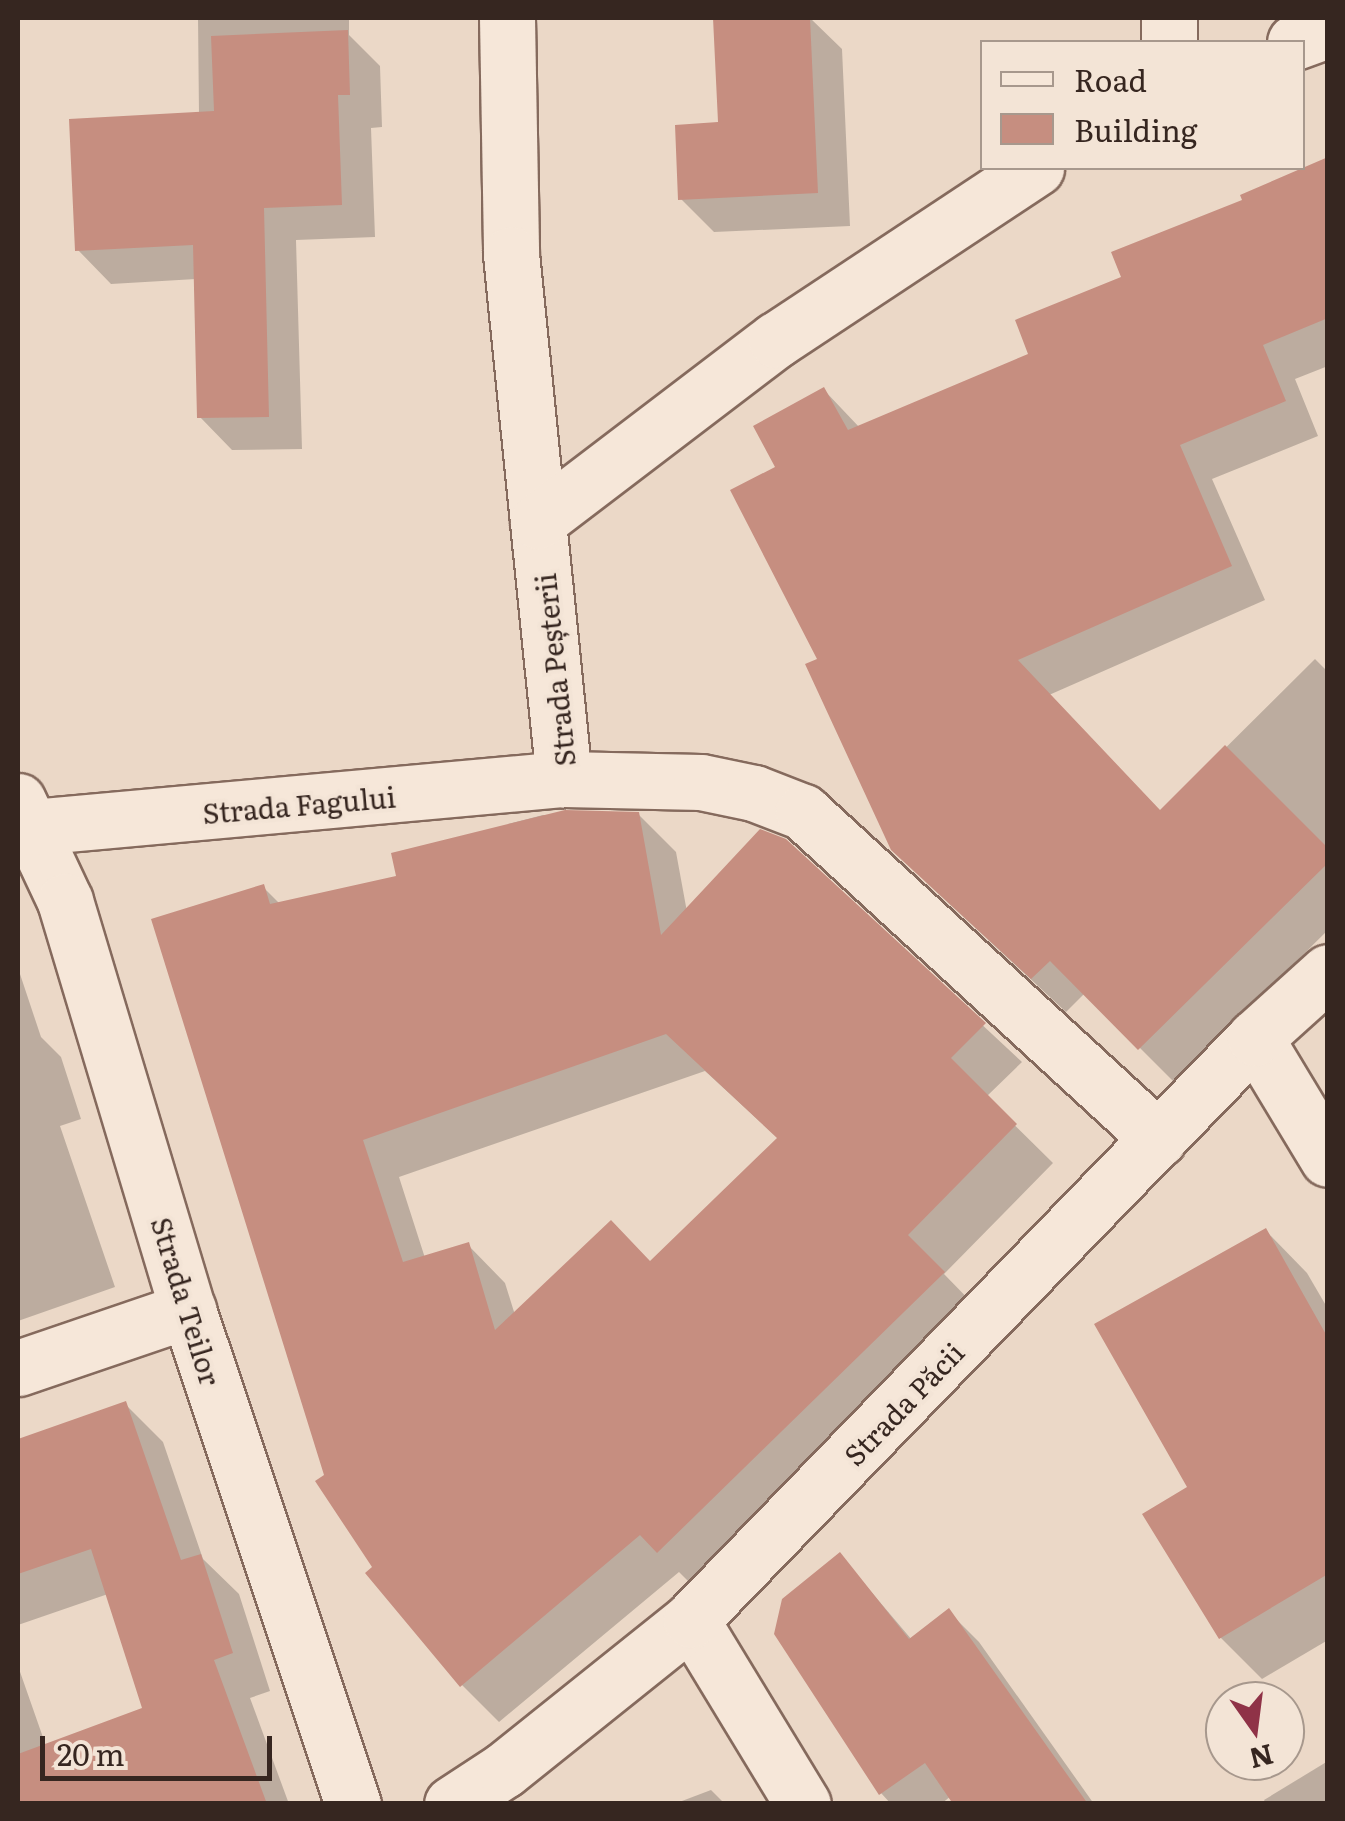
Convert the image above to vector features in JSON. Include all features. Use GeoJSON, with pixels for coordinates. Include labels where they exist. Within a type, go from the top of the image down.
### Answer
{"type":"FeatureCollection","features":[{"type":"Feature","properties":{"kind":"street","name":"Strada Peșterii"},"geometry":{"type":"LineString","coordinates":[[507,18],[511,254],[564,779],[701,782],[754,793],[803,812],[1158,1138]]}},
{"type":"Feature","properties":{"kind":"street"},"geometry":{"type":"LineString","coordinates":[[1300,40],[1328,30]]}},
{"type":"Feature","properties":{"kind":"street"},"geometry":{"type":"LineString","coordinates":[[538,521],[776,340],[1033,170]]}},
{"type":"Feature","properties":{"kind":"street","name":"Strada Fagului"},"geometry":{"type":"LineString","coordinates":[[25,814],[564,779]]}},
{"type":"Feature","properties":{"kind":"street","name":"Strada Teilor"},"geometry":{"type":"LineString","coordinates":[[25,814],[66,901],[188,1310],[353,1804]]}},
{"type":"Feature","properties":{"kind":"street","name":"Strada Păcii"},"geometry":{"type":"LineString","coordinates":[[452,1804],[504,1770],[692,1620],[1255,1038],[1328,972]]}},
{"type":"Feature","properties":{"kind":"street"},"geometry":{"type":"LineString","coordinates":[[1255,1038],[1328,1158]]}},
{"type":"Feature","properties":{"kind":"street"},"geometry":{"type":"LineString","coordinates":[[18,1368],[188,1310]]}},
{"type":"Feature","properties":{"kind":"street"},"geometry":{"type":"LineString","coordinates":[[692,1620],[804,1804]]}},
{"type":"Feature","properties":{"kind":"building"},"geometry":{"type":"Polygon","coordinates":[[[713,18],[810,18],[818,193],[678,200],[675,125],[718,122],[713,18]]]}},
{"type":"Feature","properties":{"kind":"building"},"geometry":{"type":"Polygon","coordinates":[[[348,30],[350,95],[338,95],[342,205],[264,208],[269,417],[197,418],[193,245],[75,251],[69,119],[214,111],[211,36],[348,30]]]}},
{"type":"Feature","properties":{"kind":"building"},"geometry":{"type":"Polygon","coordinates":[[[1328,157],[1328,318],[1263,345],[1286,401],[1180,445],[1232,566],[1018,660],[1160,810],[1225,745],[1328,848],[1328,863],[1138,1050],[1050,961],[1031,979],[891,850],[805,664],[817,659],[730,490],[775,467],[753,426],[824,387],[848,430],[1028,354],[1015,320],[1121,277],[1111,252],[1242,200],[1240,195],[1328,157]]]}},
{"type":"Feature","properties":{"kind":"building"},"geometry":{"type":"Polygon","coordinates":[[[565,810],[639,812],[661,935],[760,829],[786,839],[986,1023],[951,1058],[1017,1124],[908,1235],[945,1272],[657,1553],[640,1535],[460,1687],[365,1573],[372,1567],[315,1481],[324,1475],[151,919],[264,884],[270,904],[396,876],[391,853],[565,810]],[[666,1034],[363,1140],[403,1262],[469,1242],[495,1330],[611,1220],[650,1261],[777,1138],[666,1034]]]}},
{"type":"Feature","properties":{"kind":"building"},"geometry":{"type":"Polygon","coordinates":[[[1266,1228],[1328,1338],[1328,1574],[1219,1639],[1142,1514],[1187,1487],[1094,1324],[1266,1228]]]}},
{"type":"Feature","properties":{"kind":"building"},"geometry":{"type":"Polygon","coordinates":[[[126,1401],[181,1560],[201,1554],[233,1653],[214,1660],[267,1804],[18,1804],[18,1754],[142,1708],[91,1549],[18,1574],[18,1439],[126,1401]]]}},
{"type":"Feature","properties":{"kind":"building"},"geometry":{"type":"Polygon","coordinates":[[[840,1552],[909,1639],[949,1608],[1088,1804],[953,1804],[925,1763],[879,1795],[774,1634],[782,1599],[840,1552]]]}}]}
